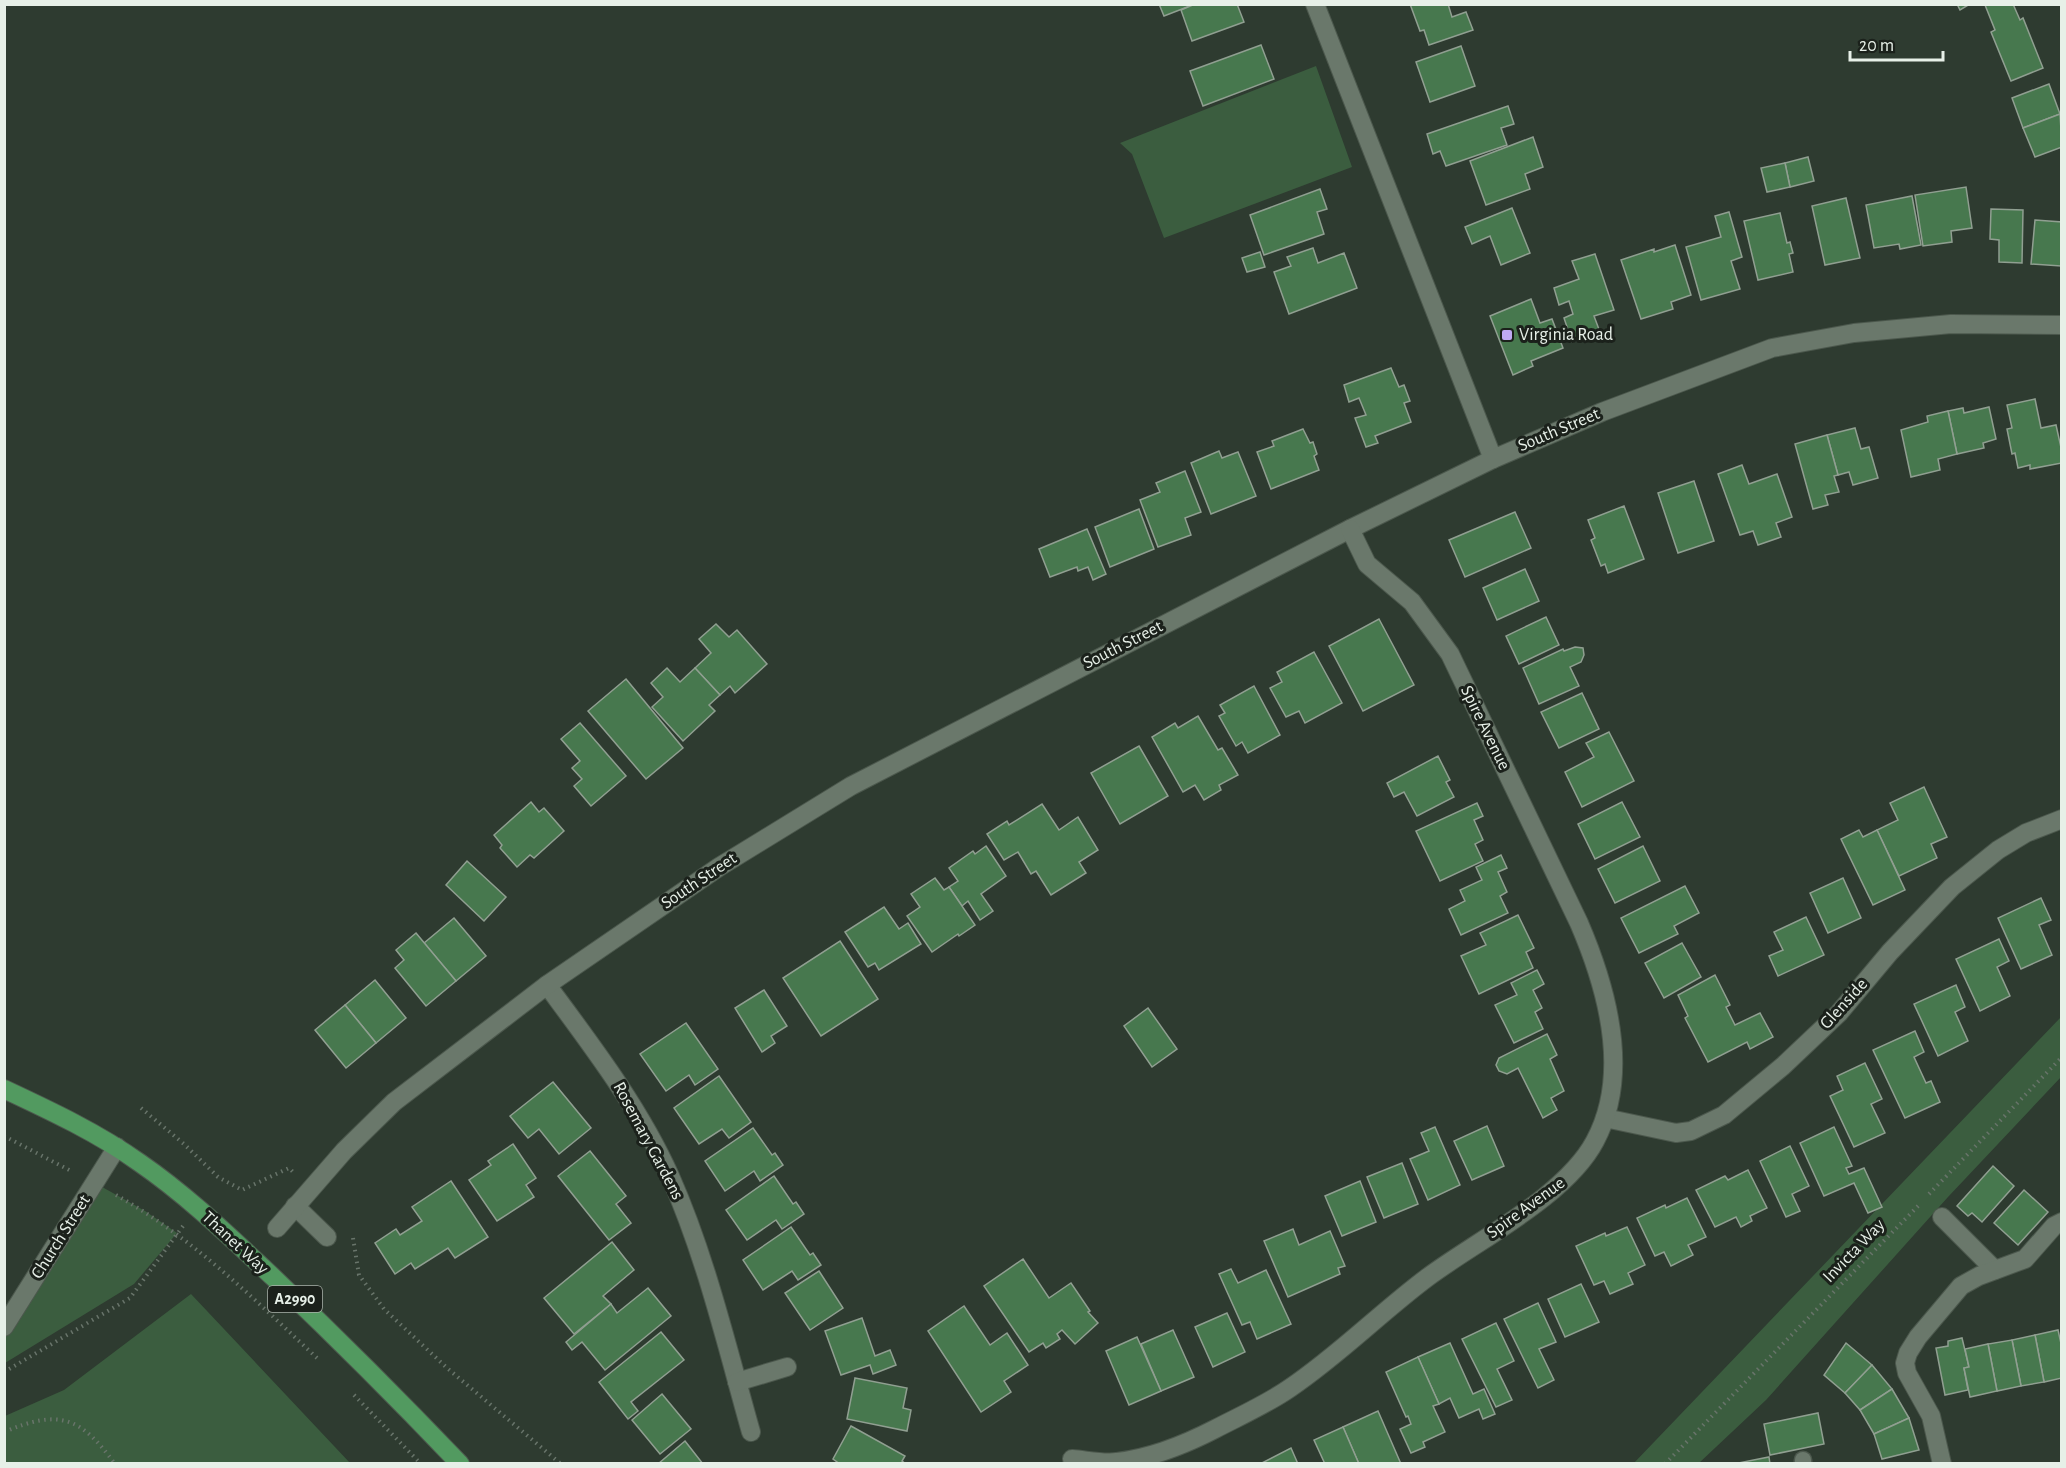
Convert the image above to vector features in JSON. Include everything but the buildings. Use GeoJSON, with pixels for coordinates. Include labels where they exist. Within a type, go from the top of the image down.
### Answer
{"type":"FeatureCollection","features":[{"type":"Feature","properties":{"kind":"main road","name":"Thanet Way"},"geometry":{"type":"LineString","coordinates":[[4,1089],[59,1115],[117,1148],[163,1180],[234,1241],[370,1370],[460,1464]]}},
{"type":"Feature","properties":{"kind":"street"},"geometry":{"type":"LineString","coordinates":[[1315,4],[1492,459]]}},
{"type":"Feature","properties":{"kind":"street","name":"South Street"},"geometry":{"type":"LineString","coordinates":[[277,1228],[344,1151],[394,1102],[547,985],[729,861],[851,786],[1350,529],[1492,459],[1602,412],[1772,348],[1854,333],[1951,324],[2061,326]]}},
{"type":"Feature","properties":{"kind":"street","name":"Spire Avenue"},"geometry":{"type":"LineString","coordinates":[[1072,1459],[1114,1462],[1152,1456],[1193,1440],[1290,1388],[1427,1277],[1560,1185],[1587,1154],[1605,1118],[1613,1067],[1610,1024],[1604,989],[1593,954],[1450,654],[1412,602],[1367,564],[1350,529]]}},
{"type":"Feature","properties":{"kind":"street","name":"Glenside"},"geometry":{"type":"LineString","coordinates":[[1605,1118],[1676,1133],[1691,1131],[1724,1115],[1783,1066],[1839,1013],[1890,952],[1952,887],[1998,850],[2026,833],[2061,819]]}},
{"type":"Feature","properties":{"kind":"street","name":"Rosemary Gardens"},"geometry":{"type":"LineString","coordinates":[[547,985],[597,1052],[624,1094],[669,1174],[695,1241],[751,1432]]}},
{"type":"Feature","properties":{"kind":"street","name":"Church Street"},"geometry":{"type":"LineString","coordinates":[[4,1327],[117,1148]]}},
{"type":"Feature","properties":{"kind":"street"},"geometry":{"type":"LineString","coordinates":[[295,1206],[327,1237]]}},
{"type":"Feature","properties":{"kind":"street"},"geometry":{"type":"LineString","coordinates":[[1942,1217],[1995,1270]]}},
{"type":"Feature","properties":{"kind":"street"},"geometry":{"type":"LineString","coordinates":[[1942,1464],[1931,1416],[1907,1373],[1905,1363],[1908,1353],[1918,1337],[1961,1286],[1979,1276],[2025,1259],[2054,1226],[2061,1222]]}},
{"type":"Feature","properties":{"kind":"street"},"geometry":{"type":"LineString","coordinates":[[737,1382],[787,1367]]}},
{"type":"Feature","properties":{"kind":"path","name":"Invicta Way"},"geometry":{"type":"LineString","coordinates":[[1665,1464],[2061,1057]]}},
{"type":"Feature","properties":{"kind":"path"},"geometry":{"type":"LineString","coordinates":[[141,1108],[184,1144],[218,1177],[242,1190],[289,1168],[311,1188]]}},
{"type":"Feature","properties":{"kind":"path"},"geometry":{"type":"LineString","coordinates":[[4,1372],[130,1298],[177,1233],[229,1276],[320,1360]]}},
{"type":"Feature","properties":{"kind":"path"},"geometry":{"type":"LineString","coordinates":[[352,1233],[359,1275],[384,1309],[447,1368],[561,1464]]}},
{"type":"Feature","properties":{"kind":"path"},"geometry":{"type":"LineString","coordinates":[[351,1392],[421,1464]]}},
{"type":"Feature","properties":{"kind":"path"},"geometry":{"type":"LineString","coordinates":[[4,1432],[25,1423],[46,1418],[73,1421],[92,1437],[115,1464]]}},
{"type":"Feature","properties":{"kind":"green space"},"geometry":{"type":"Polygon","coordinates":[[[1316,66],[1352,167],[1164,238],[1132,154],[1120,143],[1316,66]]]}},
{"type":"Feature","properties":{"kind":"green space"},"geometry":{"type":"Polygon","coordinates":[[[2061,1017],[2061,1077],[1948,1197],[1766,1400],[1699,1463],[1633,1464],[2061,1017]]]}},
{"type":"Feature","properties":{"kind":"green space"},"geometry":{"type":"Polygon","coordinates":[[[95,1183],[145,1211],[177,1233],[134,1284],[5,1363],[5,1315],[95,1183]]]}},
{"type":"Feature","properties":{"kind":"green space"},"geometry":{"type":"Polygon","coordinates":[[[191,1294],[350,1463],[5,1463],[5,1416],[64,1390],[191,1294]]]}},
{"type":"Feature","properties":{"kind":"place","name":"Virginia Road"},"geometry":{"type":"Point","coordinates":[1507,335]}}]}
